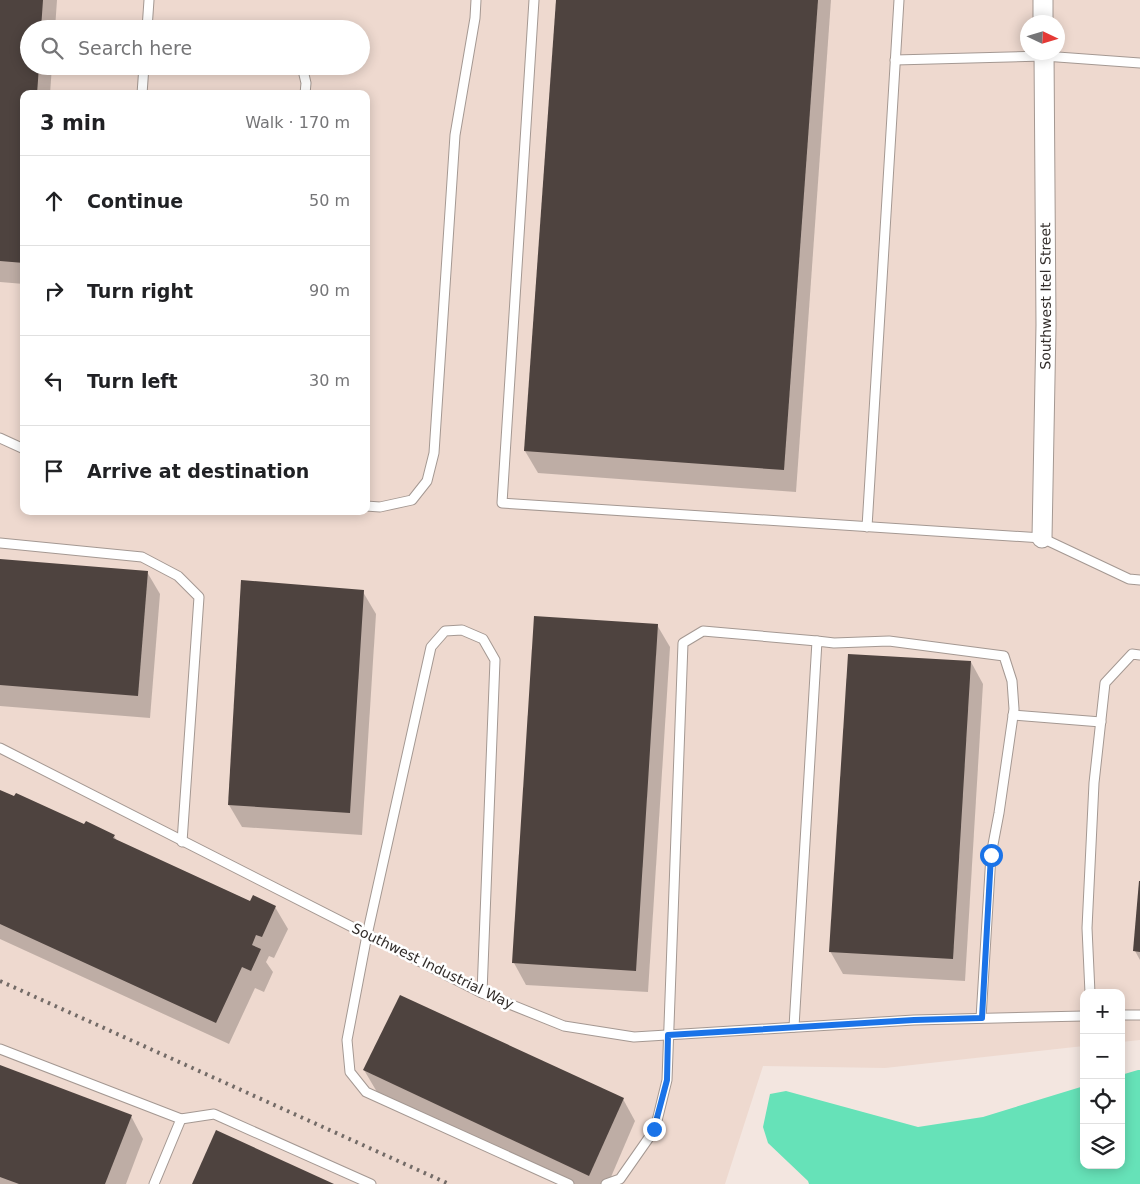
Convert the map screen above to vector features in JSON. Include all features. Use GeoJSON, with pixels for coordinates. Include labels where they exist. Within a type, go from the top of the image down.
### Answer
{"type":"FeatureCollection","features":[{"type":"Feature","properties":{"kind":"street"},"geometry":{"type":"LineString","coordinates":[[1043,0],[1043,15]]}},
{"type":"Feature","properties":{"kind":"street","name":"Southwest Itel Street"},"geometry":{"type":"LineString","coordinates":[[1042,538],[1046,325],[1044,60]]}},
{"type":"Feature","properties":{"kind":"lane"},"geometry":{"type":"LineString","coordinates":[[148,20],[149,0]]}},
{"type":"Feature","properties":{"kind":"lane"},"geometry":{"type":"LineString","coordinates":[[370,506],[380,507],[412,500],[427,481],[434,453],[455,135],[475,18],[476,0]]}},
{"type":"Feature","properties":{"kind":"lane"},"geometry":{"type":"LineString","coordinates":[[534,0],[502,503],[1042,538],[1129,579],[1140,580]]}},
{"type":"Feature","properties":{"kind":"lane"},"geometry":{"type":"LineString","coordinates":[[867,526],[899,0]]}},
{"type":"Feature","properties":{"kind":"lane"},"geometry":{"type":"LineString","coordinates":[[895,60],[1020,55]]}},
{"type":"Feature","properties":{"kind":"lane"},"geometry":{"type":"LineString","coordinates":[[1065,56],[1140,63]]}},
{"type":"Feature","properties":{"kind":"lane"},"geometry":{"type":"LineString","coordinates":[[142,90],[143,75]]}},
{"type":"Feature","properties":{"kind":"lane"},"geometry":{"type":"LineString","coordinates":[[304,75],[305,90]]}},
{"type":"Feature","properties":{"kind":"lane"},"geometry":{"type":"LineString","coordinates":[[0,438],[20,447]]}},
{"type":"Feature","properties":{"kind":"lane"},"geometry":{"type":"LineString","coordinates":[[0,543],[142,557],[178,576],[199,597],[182,842]]}},
{"type":"Feature","properties":{"kind":"lane"},"geometry":{"type":"LineString","coordinates":[[482,993],[496,660],[483,639],[462,630],[445,632],[431,647],[367,935],[347,1040],[350,1072],[366,1092],[570,1184]]}},
{"type":"Feature","properties":{"kind":"lane"},"geometry":{"type":"LineString","coordinates":[[606,1184],[620,1179],[654,1129],[667,1080],[682,642],[703,631],[834,643],[889,642],[1004,656],[1012,681],[1014,709],[991,855],[982,1018]]}},
{"type":"Feature","properties":{"kind":"lane"},"geometry":{"type":"LineString","coordinates":[[794,1027],[817,641]]}},
{"type":"Feature","properties":{"kind":"lane"},"geometry":{"type":"LineString","coordinates":[[1090,989],[1088,928],[1094,782],[1105,683],[1132,654],[1140,655]]}},
{"type":"Feature","properties":{"kind":"lane"},"geometry":{"type":"LineString","coordinates":[[1013,715],[1101,722]]}},
{"type":"Feature","properties":{"kind":"lane","name":"Southwest Industrial Way"},"geometry":{"type":"LineString","coordinates":[[0,748],[482,993],[564,1026],[634,1037],[914,1020],[1080,1016]]}},
{"type":"Feature","properties":{"kind":"lane"},"geometry":{"type":"LineString","coordinates":[[1125,1015],[1140,1015]]}},
{"type":"Feature","properties":{"kind":"lane"},"geometry":{"type":"LineString","coordinates":[[0,1049],[181,1120],[214,1114],[371,1184]]}},
{"type":"Feature","properties":{"kind":"lane"},"geometry":{"type":"LineString","coordinates":[[154,1184],[181,1120]]}},
{"type":"Feature","properties":{"kind":"shaded area"},"geometry":{"type":"Polygon","coordinates":[[[0,0],[1140,0],[1140,1040],[1125,1042],[1125,989],[1080,989],[1080,1046],[885,1068],[763,1066],[725,1184],[0,1184],[0,0]]]}},
{"type":"Feature","properties":{"kind":"shaded area"},"geometry":{"type":"Polygon","coordinates":[[[1140,1070],[1140,1184],[809,1184],[768,1143],[763,1127],[770,1094],[786,1091],[918,1127],[983,1117],[1080,1087],[1080,1169],[1125,1169],[1125,1074],[1140,1070]]]}},
{"type":"Feature","properties":{"kind":"building"},"geometry":{"type":"Polygon","coordinates":[[[0,0],[43,0],[42,20],[20,20],[20,75],[38,75],[37,90],[20,90],[20,263],[0,261],[0,0]]]}},
{"type":"Feature","properties":{"kind":"building"},"geometry":{"type":"Polygon","coordinates":[[[556,0],[818,0],[784,470],[524,451],[556,0]]]}},
{"type":"Feature","properties":{"kind":"building"},"geometry":{"type":"Polygon","coordinates":[[[0,559],[148,571],[138,696],[0,685],[0,559]]]}},
{"type":"Feature","properties":{"kind":"building"},"geometry":{"type":"Polygon","coordinates":[[[241,580],[364,590],[350,813],[228,805],[241,580]]]}},
{"type":"Feature","properties":{"kind":"building"},"geometry":{"type":"Polygon","coordinates":[[[534,616],[658,624],[636,971],[512,963],[534,616]]]}},
{"type":"Feature","properties":{"kind":"building"},"geometry":{"type":"Polygon","coordinates":[[[848,654],[971,661],[953,959],[829,952],[848,654]]]}},
{"type":"Feature","properties":{"kind":"building"},"geometry":{"type":"Polygon","coordinates":[[[0,790],[14,796],[16,793],[84,824],[86,821],[115,835],[113,838],[250,901],[253,895],[276,906],[262,937],[256,935],[252,945],[261,949],[251,971],[242,967],[216,1023],[0,924],[0,790]]]}},
{"type":"Feature","properties":{"kind":"building"},"geometry":{"type":"Polygon","coordinates":[[[1140,881],[1140,952],[1133,951],[1140,881]]]}},
{"type":"Feature","properties":{"kind":"building"},"geometry":{"type":"Polygon","coordinates":[[[400,995],[624,1098],[589,1176],[363,1070],[400,995]]]}},
{"type":"Feature","properties":{"kind":"building"},"geometry":{"type":"Polygon","coordinates":[[[0,1065],[132,1115],[105,1184],[19,1184],[0,1177],[0,1065]]]}},
{"type":"Feature","properties":{"kind":"building"},"geometry":{"type":"Polygon","coordinates":[[[216,1130],[334,1184],[192,1184],[216,1130]]]}},
{"type":"Feature","properties":{"kind":"railway"},"geometry":{"type":"LineString","coordinates":[[0,981],[449,1184]]}},
{"type":"Feature","properties":{"kind":"route"},"geometry":{"type":"LineString","coordinates":[[654,1129],[667,1080],[668,1035],[914,1020],[982,1018],[991,855]]}}]}
